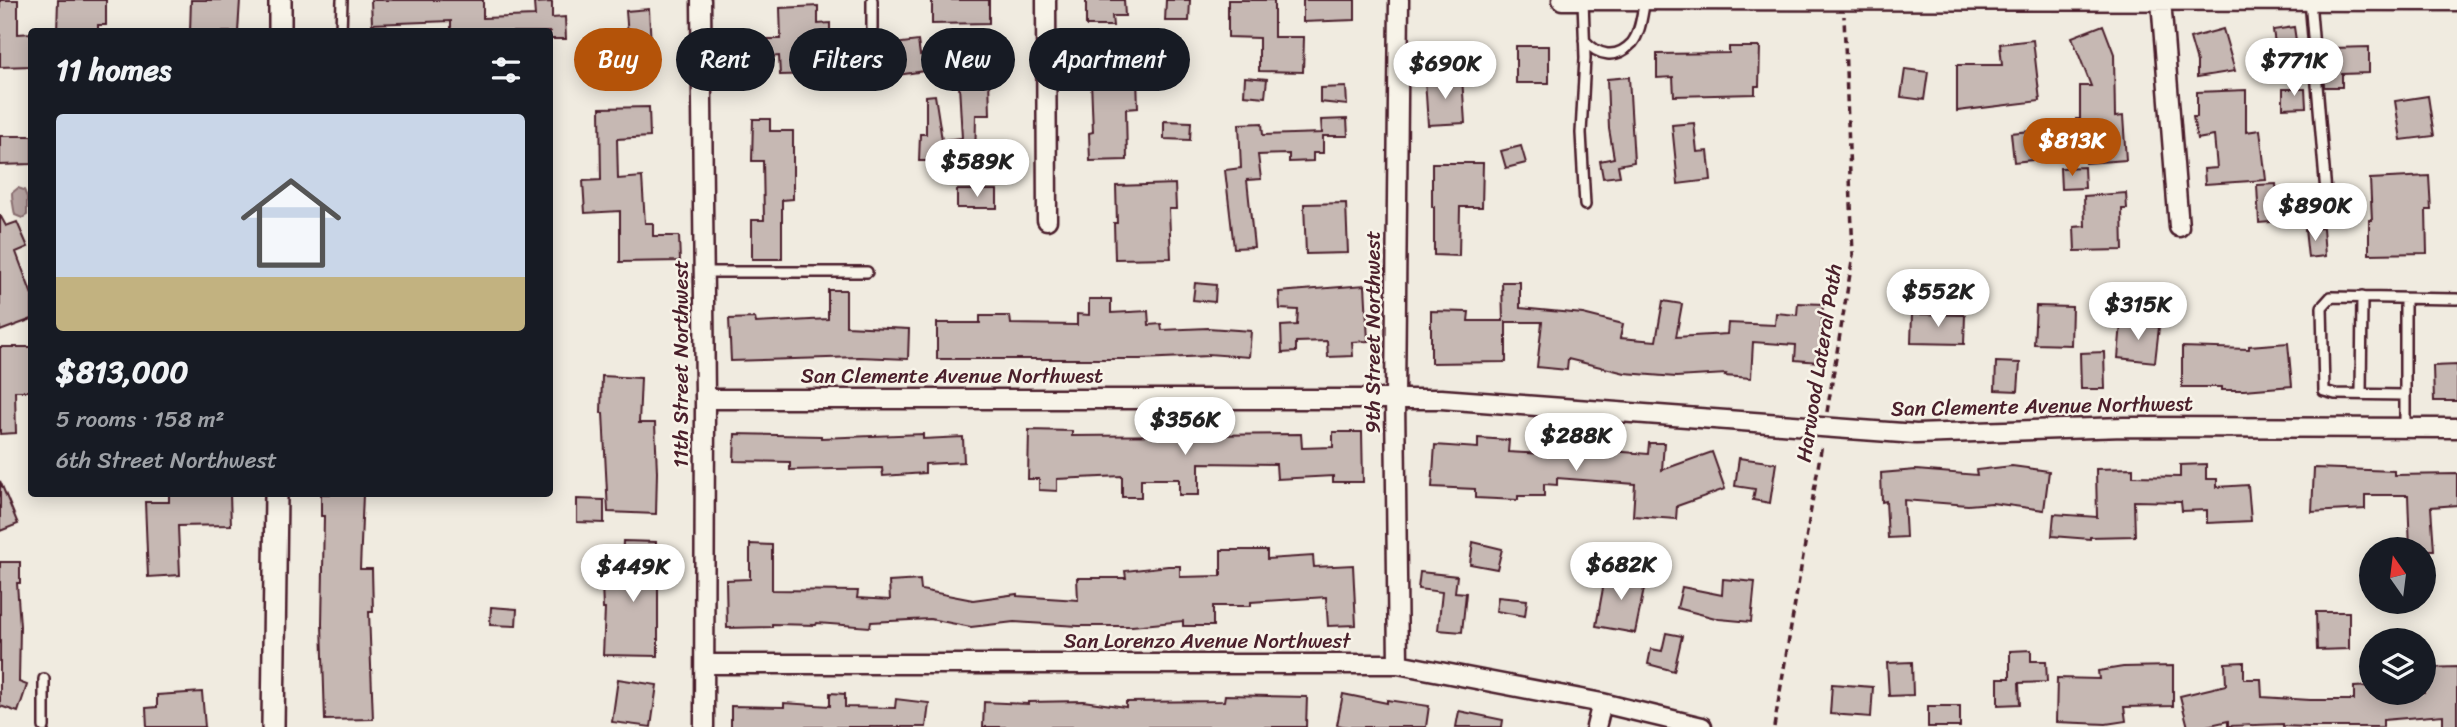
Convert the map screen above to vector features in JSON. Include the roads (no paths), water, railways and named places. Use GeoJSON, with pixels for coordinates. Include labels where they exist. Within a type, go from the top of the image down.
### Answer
{"type":"FeatureCollection","features":[{"type":"Feature","properties":{"kind":"street"},"geometry":{"type":"LineString","coordinates":[[280,0],[280,28]]}},
{"type":"Feature","properties":{"kind":"street","name":"11th Street Northwest"},"geometry":{"type":"LineString","coordinates":[[701,0],[705,399],[704,727]]}},
{"type":"Feature","properties":{"kind":"street"},"geometry":{"type":"LineString","coordinates":[[1046,0],[1047,220]]}},
{"type":"Feature","properties":{"kind":"street","name":"9th Street Northwest"},"geometry":{"type":"LineString","coordinates":[[1398,664],[1395,398],[1399,0]]}},
{"type":"Feature","properties":{"kind":"street"},"geometry":{"type":"LineString","coordinates":[[1562,0],[2457,1]]}},
{"type":"Feature","properties":{"kind":"street"},"geometry":{"type":"LineString","coordinates":[[2161,0],[2179,227]]}},
{"type":"Feature","properties":{"kind":"street","name":"San Clemente Avenue Northwest"},"geometry":{"type":"LineString","coordinates":[[705,399],[1441,398],[1916,434],[2124,427],[2457,428]]}},
{"type":"Feature","properties":{"kind":"street"},"geometry":{"type":"LineString","coordinates":[[274,727],[276,497]]}},
{"type":"Feature","properties":{"kind":"street","name":"San Lorenzo Avenue Northwest"},"geometry":{"type":"LineString","coordinates":[[705,664],[1398,664],[1602,703],[1702,727]]}},
{"type":"Feature","properties":{"kind":"street"},"geometry":{"type":"LineString","coordinates":[[1596,727],[1602,703]]}},
{"type":"Feature","properties":{"kind":"lane"},"geometry":{"type":"LineString","coordinates":[[341,28],[342,0]]}},
{"type":"Feature","properties":{"kind":"lane"},"geometry":{"type":"LineString","coordinates":[[872,0],[872,28]]}},
{"type":"Feature","properties":{"kind":"lane"},"geometry":{"type":"LineString","coordinates":[[1583,0],[1581,133],[1585,205]]}},
{"type":"Feature","properties":{"kind":"lane"},"geometry":{"type":"LineString","coordinates":[[1584,40],[1594,51],[1604,54],[1617,52],[1632,43],[1645,0]]}},
{"type":"Feature","properties":{"kind":"lane"},"geometry":{"type":"LineString","coordinates":[[2310,0],[2327,205]]}},
{"type":"Feature","properties":{"kind":"lane"},"geometry":{"type":"LineString","coordinates":[[704,272],[867,272]]}},
{"type":"Feature","properties":{"kind":"lane"},"geometry":{"type":"LineString","coordinates":[[2405,395],[2324,391],[2322,307],[2331,297],[2457,299]]}},
{"type":"Feature","properties":{"kind":"lane"},"geometry":{"type":"LineString","coordinates":[[2361,297],[2361,394]]}},
{"type":"Feature","properties":{"kind":"lane"},"geometry":{"type":"LineString","coordinates":[[2404,299],[2405,428]]}},
{"type":"Feature","properties":{"kind":"lane"},"geometry":{"type":"LineString","coordinates":[[44,679],[44,727]]}}]}
